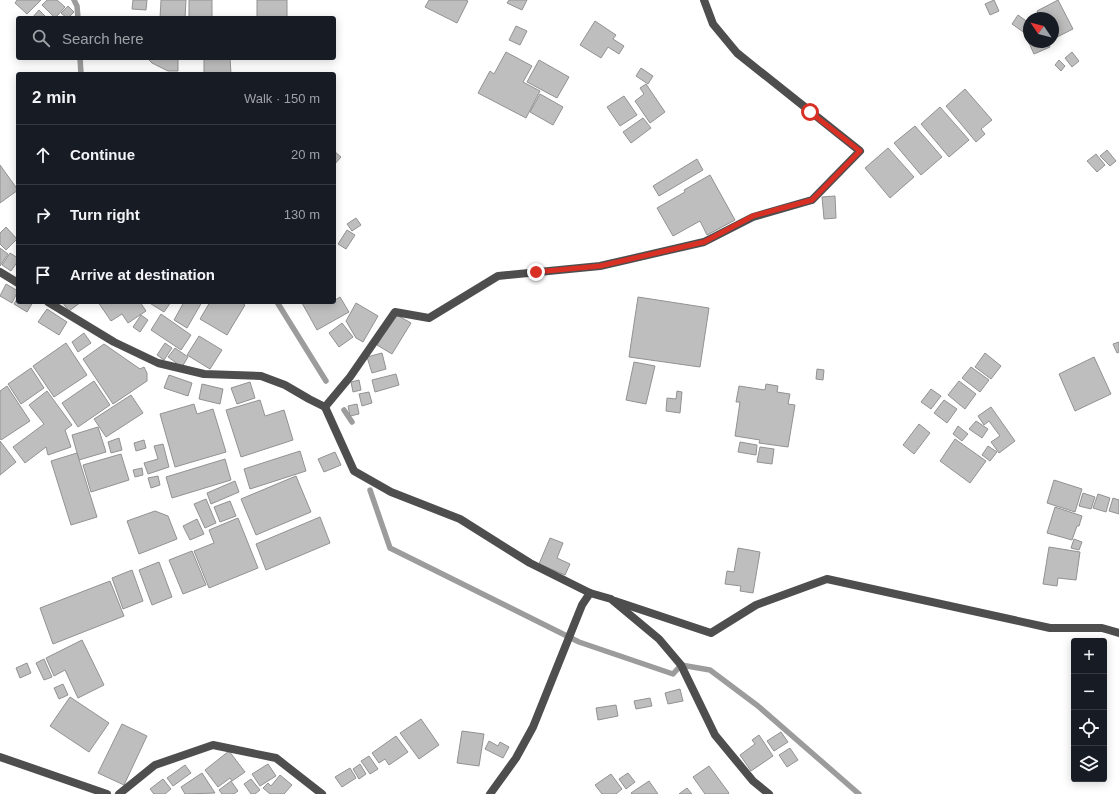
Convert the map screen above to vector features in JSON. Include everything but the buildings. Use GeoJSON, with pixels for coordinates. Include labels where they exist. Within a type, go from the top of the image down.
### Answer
{"type":"FeatureCollection","features":[{"type":"Feature","properties":{"kind":"street"},"geometry":{"type":"LineString","coordinates":[[325,407],[350,377],[394,312],[429,318],[498,276],[600,266],[704,242],[753,216],[812,200],[860,151],[737,53],[712,24],[704,0]]}},
{"type":"Feature","properties":{"kind":"street"},"geometry":{"type":"LineString","coordinates":[[0,272],[16,282]]}},
{"type":"Feature","properties":{"kind":"street"},"geometry":{"type":"LineString","coordinates":[[51,304],[114,342],[158,363],[204,374],[261,376],[285,384],[325,407],[354,471],[391,492],[460,519],[530,563],[590,593],[711,634],[756,605],[827,579],[1050,628],[1102,628],[1119,633]]}},
{"type":"Feature","properties":{"kind":"street"},"geometry":{"type":"LineString","coordinates":[[490,794],[516,758],[533,726],[582,605],[590,593]]}},
{"type":"Feature","properties":{"kind":"street"},"geometry":{"type":"LineString","coordinates":[[611,599],[659,639],[681,665],[715,735],[753,781],[769,794]]}},
{"type":"Feature","properties":{"kind":"street"},"geometry":{"type":"LineString","coordinates":[[119,794],[155,765],[213,745],[276,758],[322,794]]}},
{"type":"Feature","properties":{"kind":"street"},"geometry":{"type":"LineString","coordinates":[[0,757],[107,794]]}},
{"type":"Feature","properties":{"kind":"waterway"},"geometry":{"type":"LineString","coordinates":[[74,0],[77,6],[78,16]]}},
{"type":"Feature","properties":{"kind":"waterway"},"geometry":{"type":"LineString","coordinates":[[80,60],[81,72]]}},
{"type":"Feature","properties":{"kind":"waterway"},"geometry":{"type":"LineString","coordinates":[[278,304],[326,381]]}},
{"type":"Feature","properties":{"kind":"waterway"},"geometry":{"type":"LineString","coordinates":[[344,410],[352,422]]}},
{"type":"Feature","properties":{"kind":"waterway"},"geometry":{"type":"LineString","coordinates":[[370,490],[390,548],[579,642],[673,674],[681,665],[710,670],[758,706],[859,794]]}},
{"type":"Feature","properties":{"kind":"route"},"geometry":{"type":"LineString","coordinates":[[536,272],[600,266],[704,242],[753,216],[812,200],[860,151],[810,112]]}}]}
